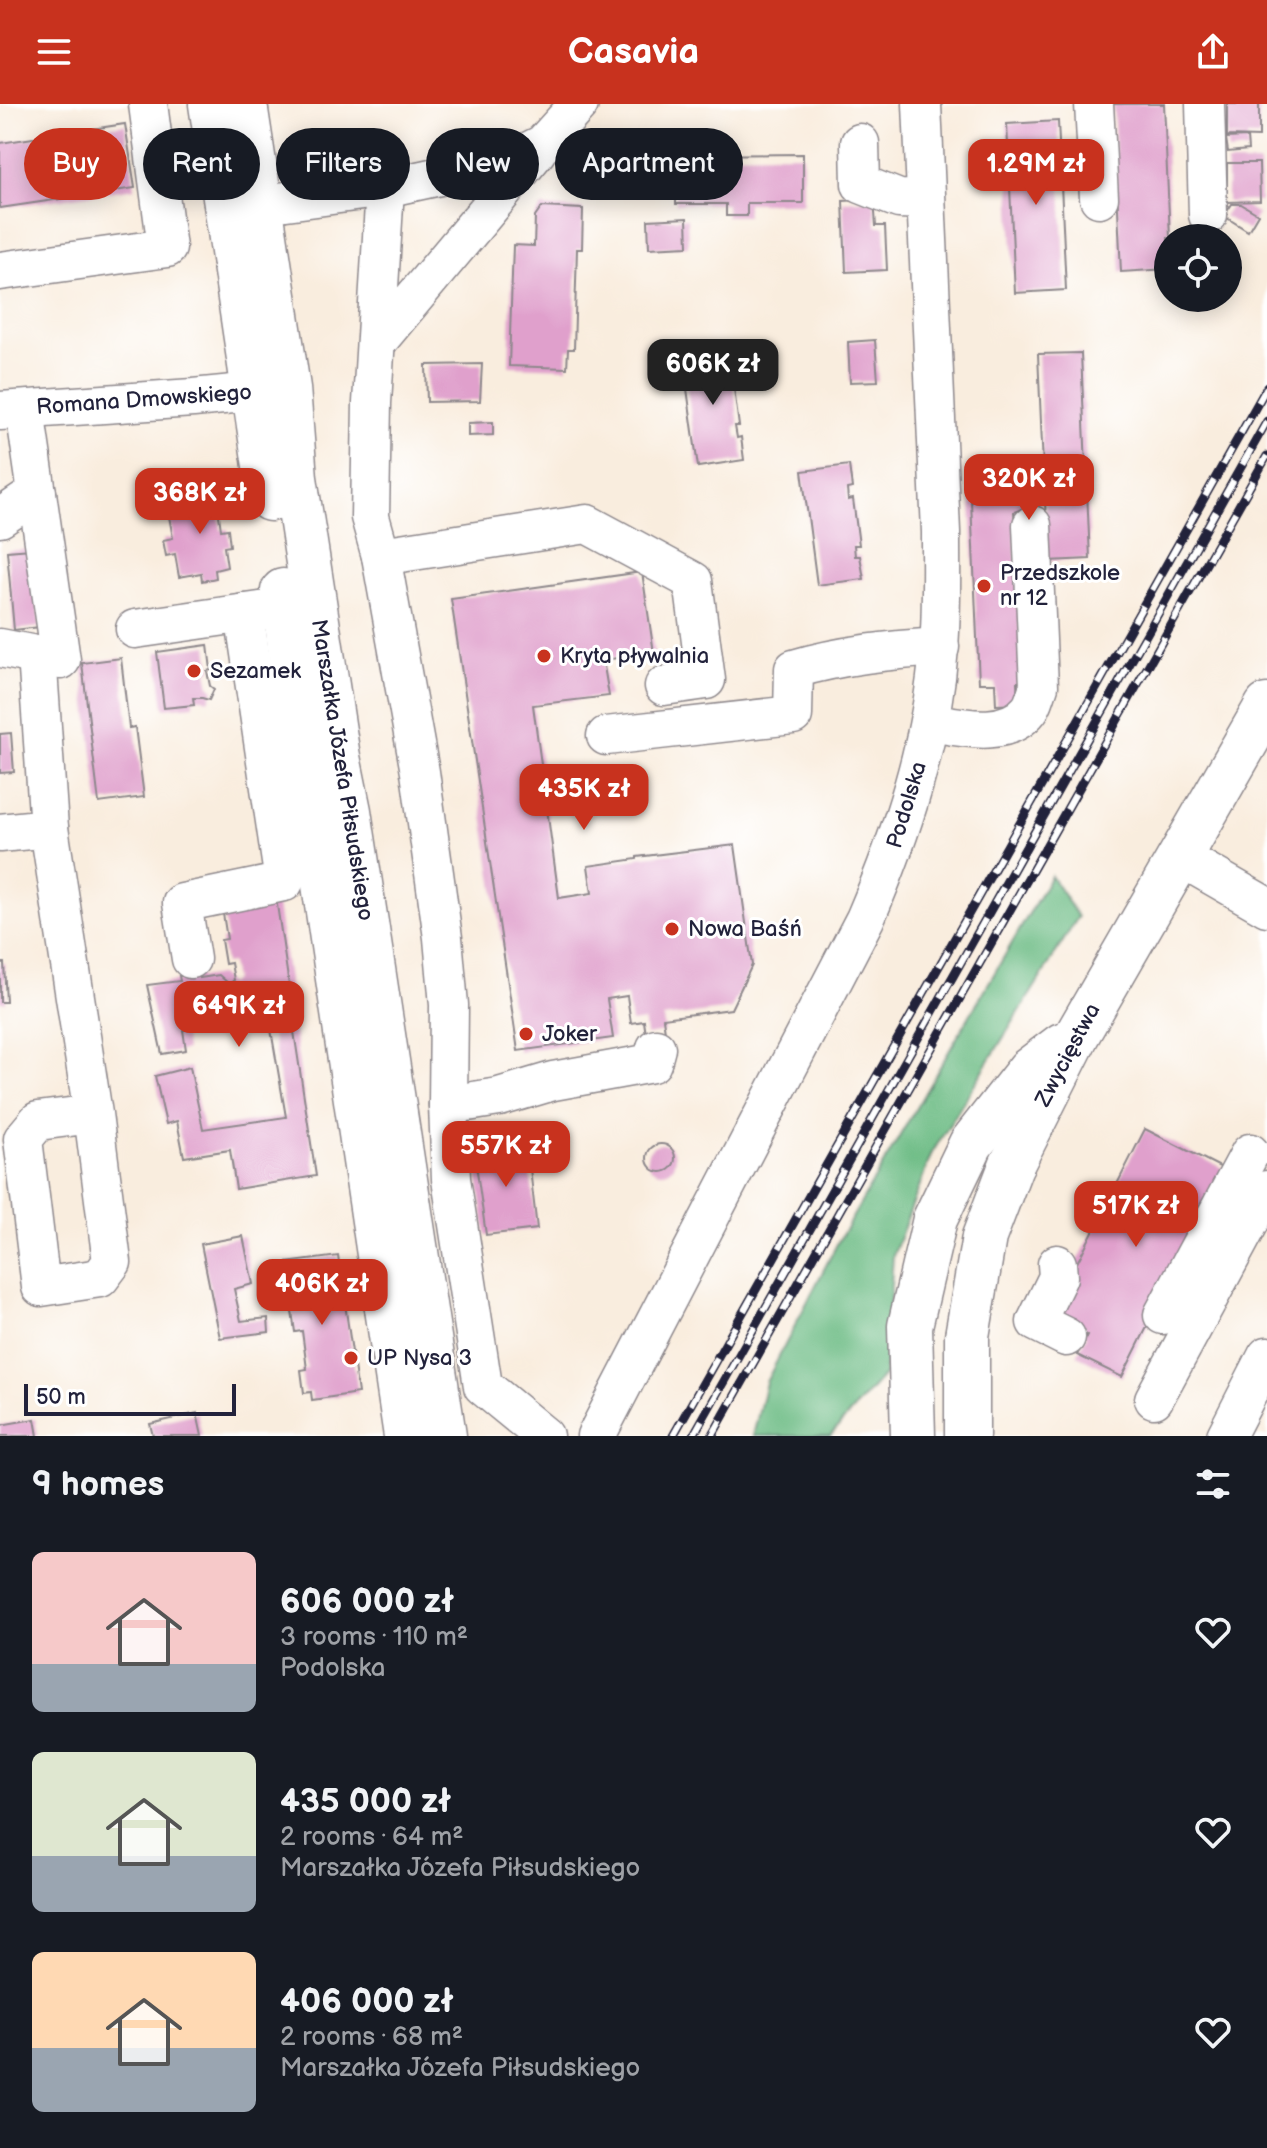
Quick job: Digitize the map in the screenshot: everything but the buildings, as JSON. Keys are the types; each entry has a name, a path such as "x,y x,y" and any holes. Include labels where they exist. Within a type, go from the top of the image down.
{"main road":[{"name":"Marszałka Józefa Piłsudskiego","path":"211,104 244,207"},
{"name":"Marszałka Józefa Piłsudskiego","path":"245,104 244,207 271,390 295,478 338,757 332,813 406,1436"},
{"name":"Marszałka Józefa Piłsudskiego","path":"271,390 265,610 332,813 444,1436"},
{"name":"Zwycięstwa","path":"967,1436 967,1336 984,1237 1011,1166 1077,1035 1267,706"},
{"path":"913,1436 910,1326 935,1219 971,1144 1029,1070 1077,1035"}],"street":[{"path":"0,271 167,248 148,104"},
{"path":"377,342 579,104"},
{"name":"Podolska","path":"596,1436 865,919 887,868 917,776 930,722 940,647 941,532 922,104"},
{"path":"1094,104 1099,198"},
{"path":"1205,104 1208,215"},
{"path":"860,143 861,184 899,199 925,200"},
{"path":"410,183 509,161 543,144"},
{"path":"244,207 296,200"},
{"path":"384,200 372,403 370,517 381,556 420,772 443,938 449,1005 451,1179 483,1386 544,1436"},
{"name":"Romana Dmowskiego","path":"12,410 271,390"},
{"path":"12,410 37,493 49,658 49,828 93,1114"},
{"path":"0,518 37,493"},
{"path":"381,556 587,524 693,581 706,680 664,686"},
{"path":"930,722 974,730 993,728 1014,721 1029,710 1039,686 1032,525"},
{"path":"135,629 265,610 284,882 182,903 191,959"},
{"path":"606,736 793,715 794,669 819,661 891,650 940,647"},
{"path":"0,648 49,658"},
{"path":"0,833 49,828"},
{"path":"1180,857 1267,907"},
{"path":"448,1105 499,1097 553,1081 652,1063 656,1048"},
{"path":"1163,1315 1250,1153"},
{"path":"1154,1399 1267,1190"},
{"path":"1057,1264 1058,1277 1036,1322 1066,1337"},
{"path":"1226,1436 1267,1356"}],"green space":[{"path":"1051,876 1078,917 932,1153 893,1256 885,1374 830,1436 753,1436 766,1382 838,1242"}],"railway":[{"path":"673,1436 1267,387"},
{"path":"693,1436 1267,421"},
{"path":"712,1436 1267,456"}],"place":[{"name":"Przedszkole nr 12","path":"984,586"},
{"name":"Kryta pływalnia","path":"544,656"},
{"name":"Sezamek","path":"194,671"},
{"name":"Nowa Baśń","path":"672,929"},
{"name":"Joker","path":"526,1034"},
{"name":"UP Nysa 3","path":"351,1358"}]}
